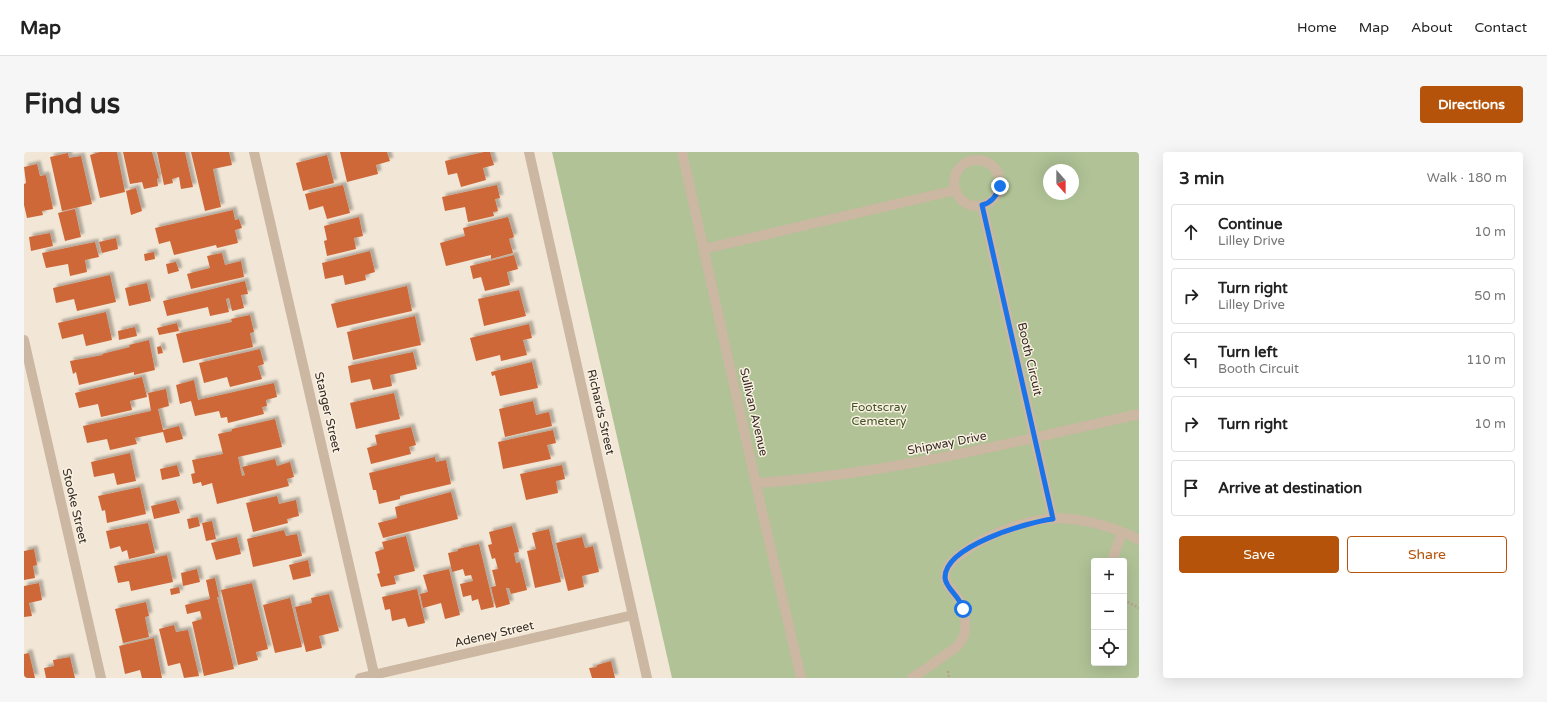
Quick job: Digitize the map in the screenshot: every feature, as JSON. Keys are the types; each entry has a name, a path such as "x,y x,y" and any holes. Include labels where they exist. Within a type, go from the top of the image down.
{"street":[{"name":"Stanger Street","path":"254,152 375,676"},
{"name":"Richards Street","path":"529,152 647,678"},
{"name":"Sullivan Avenue","path":"682,152 801,678"},
{"path":"974,161 982,161 990,164 998,173 1000,186 993,199 985,204 976,205 966,203 959,196 956,190 955,178 957,173 962,166 974,161"},
{"path":"704,249 956,190"},
{"name":"Booth Circuit","path":"982,205 1053,519"},
{"name":"Stooke Street","path":"24,340 101,678"},
{"name":"Shipway Drive","path":"757,484 813,479 870,471 955,456 1139,414"},
{"path":"912,678 954,649 962,639 965,624 962,606 958,598 947,586 945,579 946,571 951,562 974,545 996,534 1029,523 1053,519 1095,524 1122,532 1139,540"},
{"path":"1113,558 1122,532"},
{"name":"Adeney Street","path":"360,678 375,676 633,615"}],"path":[{"path":"1127,602 1139,608"}],"green space":[{"name":"Footscray Cemetery","path":"552,152 1139,152 1139,678 672,678"}],"building":[{"path":"100,152 117,152 125,192 100,198 90,155"},
{"path":"123,152 152,152 159,178 157,179 158,186 144,189 142,182 130,184"},
{"path":"157,152 185,152 193,187 181,189 179,177 172,179 173,183 164,185"},
{"path":"191,152 229,152 232,165 213,169 221,207 205,211"},
{"path":"340,152 387,152 390,161 376,165 378,174 347,182"},
{"path":"490,152 494,165 483,168 486,180 461,187 457,173 448,175 445,161"},
{"path":"68,153 69,158 81,156 92,204 62,211 50,157"},
{"path":"327,155 334,183 303,191 296,163"},
{"path":"37,164 40,176 46,175 53,209 42,211 43,215 27,218 24,205 24,184 26,183 24,167"},
{"path":"343,185 350,213 327,219 323,206 309,210 305,194"},
{"path":"497,185 500,198 495,199 498,211 493,212 494,216 468,222 465,207 445,211 442,197"},
{"path":"136,188 142,211 131,215 126,191"},
{"path":"75,209 81,237 65,241 58,213"},
{"path":"233,210 235,220 239,219 242,228 235,230 238,243 217,248 216,245 174,255 170,241 159,244 155,228"},
{"path":"359,217 363,236 354,238 356,249 327,256 324,241 327,240 324,226"},
{"path":"508,217 514,237 509,239 513,253 491,259 491,255 446,266 440,243 465,236 463,228"},
{"path":"50,233 53,246 31,251 29,237"},
{"path":"116,238 118,249 102,253 99,242"},
{"path":"95,242 99,257 85,260 87,272 70,276 68,264 46,268 42,253"},
{"path":"370,251 375,272 365,275 366,280 345,285 343,275 325,279 322,263"},
{"path":"154,252 155,259 145,261 144,254"},
{"path":"222,253 225,265 241,261 244,277 191,289 187,274 210,268 207,256"},
{"path":"514,255 518,269 507,272 510,285 485,291 481,277 473,279 470,266"},
{"path":"176,262 179,271 168,274 166,264"},
{"path":"110,275 116,302 77,311 74,299 56,303 53,288"},
{"path":"245,281 248,294 241,295 244,308 232,311 229,298 226,299 229,312 210,316 208,307 167,316 163,301"},
{"path":"147,283 151,301 129,306 125,288"},
{"path":"407,286 412,311 337,328 331,304"},
{"path":"519,290 526,316 484,326 478,299"},
{"path":"106,312 112,340 86,346 83,334 62,339 58,323"},
{"path":"250,315 254,332 250,333 253,347 183,363 176,334 232,322 231,319"},
{"path":"415,316 421,345 353,360 347,332"},
{"path":"177,323 179,331 159,335 157,328"},
{"path":"529,324 532,338 523,340 527,355 501,361 500,355 476,361 470,338"},
{"path":"135,327 137,336 119,340 118,331"},
{"path":"149,340 155,370 134,375 134,372 79,385 76,372 73,374 70,361 103,355 102,354 130,347 129,345"},
{"path":"161,346 163,353 158,354 157,347"},
{"path":"260,349 264,364 258,366 262,379 230,387 227,377 204,383 199,363"},
{"path":"413,352 417,369 390,375 392,386 373,390 370,379 351,383 348,366"},
{"path":"532,362 538,388 500,396 495,375 492,376 491,372"},
{"path":"142,377 147,397 130,401 132,410 101,417 98,404 79,408 75,393"},
{"path":"194,380 198,400 274,383 277,397 266,400 267,406 262,407 264,414 228,423 227,417 221,418 219,411 195,416 191,401 180,404 176,385"},
{"path":"166,389 169,406 158,409 163,430 179,426 183,439 166,443 163,432 135,438 137,444 110,450 107,439 87,443 83,426 151,411 148,393"},
{"path":"394,393 400,419 356,429 350,403"},
{"path":"533,401 536,415 549,412 552,426 505,437 499,409"},
{"path":"275,419 282,447 238,457 242,476 245,475 242,467 275,459 277,466 290,462 294,477 287,479 289,486 217,504 212,483 202,486 201,482 193,484 191,474 195,473 192,460 223,454 218,434 232,431 232,429"},
{"path":"411,427 416,445 409,447 411,454 371,464 367,448 377,445 375,435"},
{"path":"553,430 556,443 547,445 551,459 503,469 498,442"},
{"path":"130,453 136,481 117,485 114,473 94,477 91,462"},
{"path":"435,457 436,462 446,460 451,484 400,496 400,499 379,504 376,490 373,490 369,473"},
{"path":"177,465 180,476 162,480 160,469"},
{"path":"562,465 565,479 556,481 558,493 526,500 520,474"},
{"path":"140,487 146,514 107,523 105,510 102,511 98,496"},
{"path":"451,492 458,519 383,538 378,523 397,518 395,507"},
{"path":"277,496 279,504 296,500 299,516 287,519 288,523 253,532 246,503"},
{"path":"176,500 180,513 154,519 151,506"},
{"path":"198,517 200,526 189,529 187,519"},
{"path":"212,521 216,539 206,541 202,523"},
{"path":"148,523 155,553 129,559 127,550 122,552 120,546 110,549 106,531"},
{"path":"512,526 519,552 514,553 516,563 520,562 527,590 511,594 509,588 506,588 510,604 496,608 491,587 496,586 492,570 498,569 495,558 492,559 488,545 492,544 489,532"},
{"path":"549,529 561,582 535,588 527,551 536,549 532,533"},
{"path":"284,530 286,536 297,534 302,556 253,567 247,539"},
{"path":"406,536 415,571 394,576 396,584 381,587 377,574 380,573 375,552 384,549 382,542"},
{"path":"237,537 241,554 216,560 211,543"},
{"path":"582,537 585,548 593,546 599,572 582,576 584,587 568,591 556,543"},
{"path":"479,544 494,607 481,610 478,599 472,601 471,595 463,597 460,584 473,581 471,575 465,576 463,569 452,572 448,553"},
{"path":"34,549 37,565 33,566 35,578 24,580 24,551"},
{"path":"167,555 173,582 131,591 129,581 118,583 114,566"},
{"path":"308,560 311,576 293,580 289,565"},
{"path":"197,569 200,582 183,586 181,573"},
{"path":"449,569 460,615 445,619 441,603 423,608 420,594 428,592 423,575"},
{"path":"215,578 219,597 217,597 234,669 204,676 192,622 202,619 200,611 187,614 185,605 210,599 206,580"},
{"path":"39,583 42,600 29,603 32,616 24,617 24,586"},
{"path":"252,583 268,649 256,652 258,660 238,665 221,590"},
{"path":"179,587 180,593 171,595 170,589"},
{"path":"417,589 425,623 408,627 405,618 392,621 390,609 385,610 382,597"},
{"path":"329,594 339,631 319,636 322,648 306,652 295,607 312,603 311,598"},
{"path":"290,598 302,647 275,653 263,605"},
{"path":"146,602 149,616 145,617 149,637 123,643 115,609"},
{"path":"174,625 176,632 188,630 199,676 184,678 180,663 168,666 159,629"},
{"path":"154,638 162,678 142,678 140,670 125,674 119,646"},
{"path":"29,653 35,678 24,678 24,654"},
{"path":"70,657 75,678 46,678 44,668 54,666 53,660"},
{"path":"611,661 615,678 592,678 589,668 597,667 597,665"}],"route":[{"path":"963,609 958,598 947,586 945,576 947,568 951,562 974,545 996,534 1029,523 1053,519 982,205 993,199 1000,186"}]}
